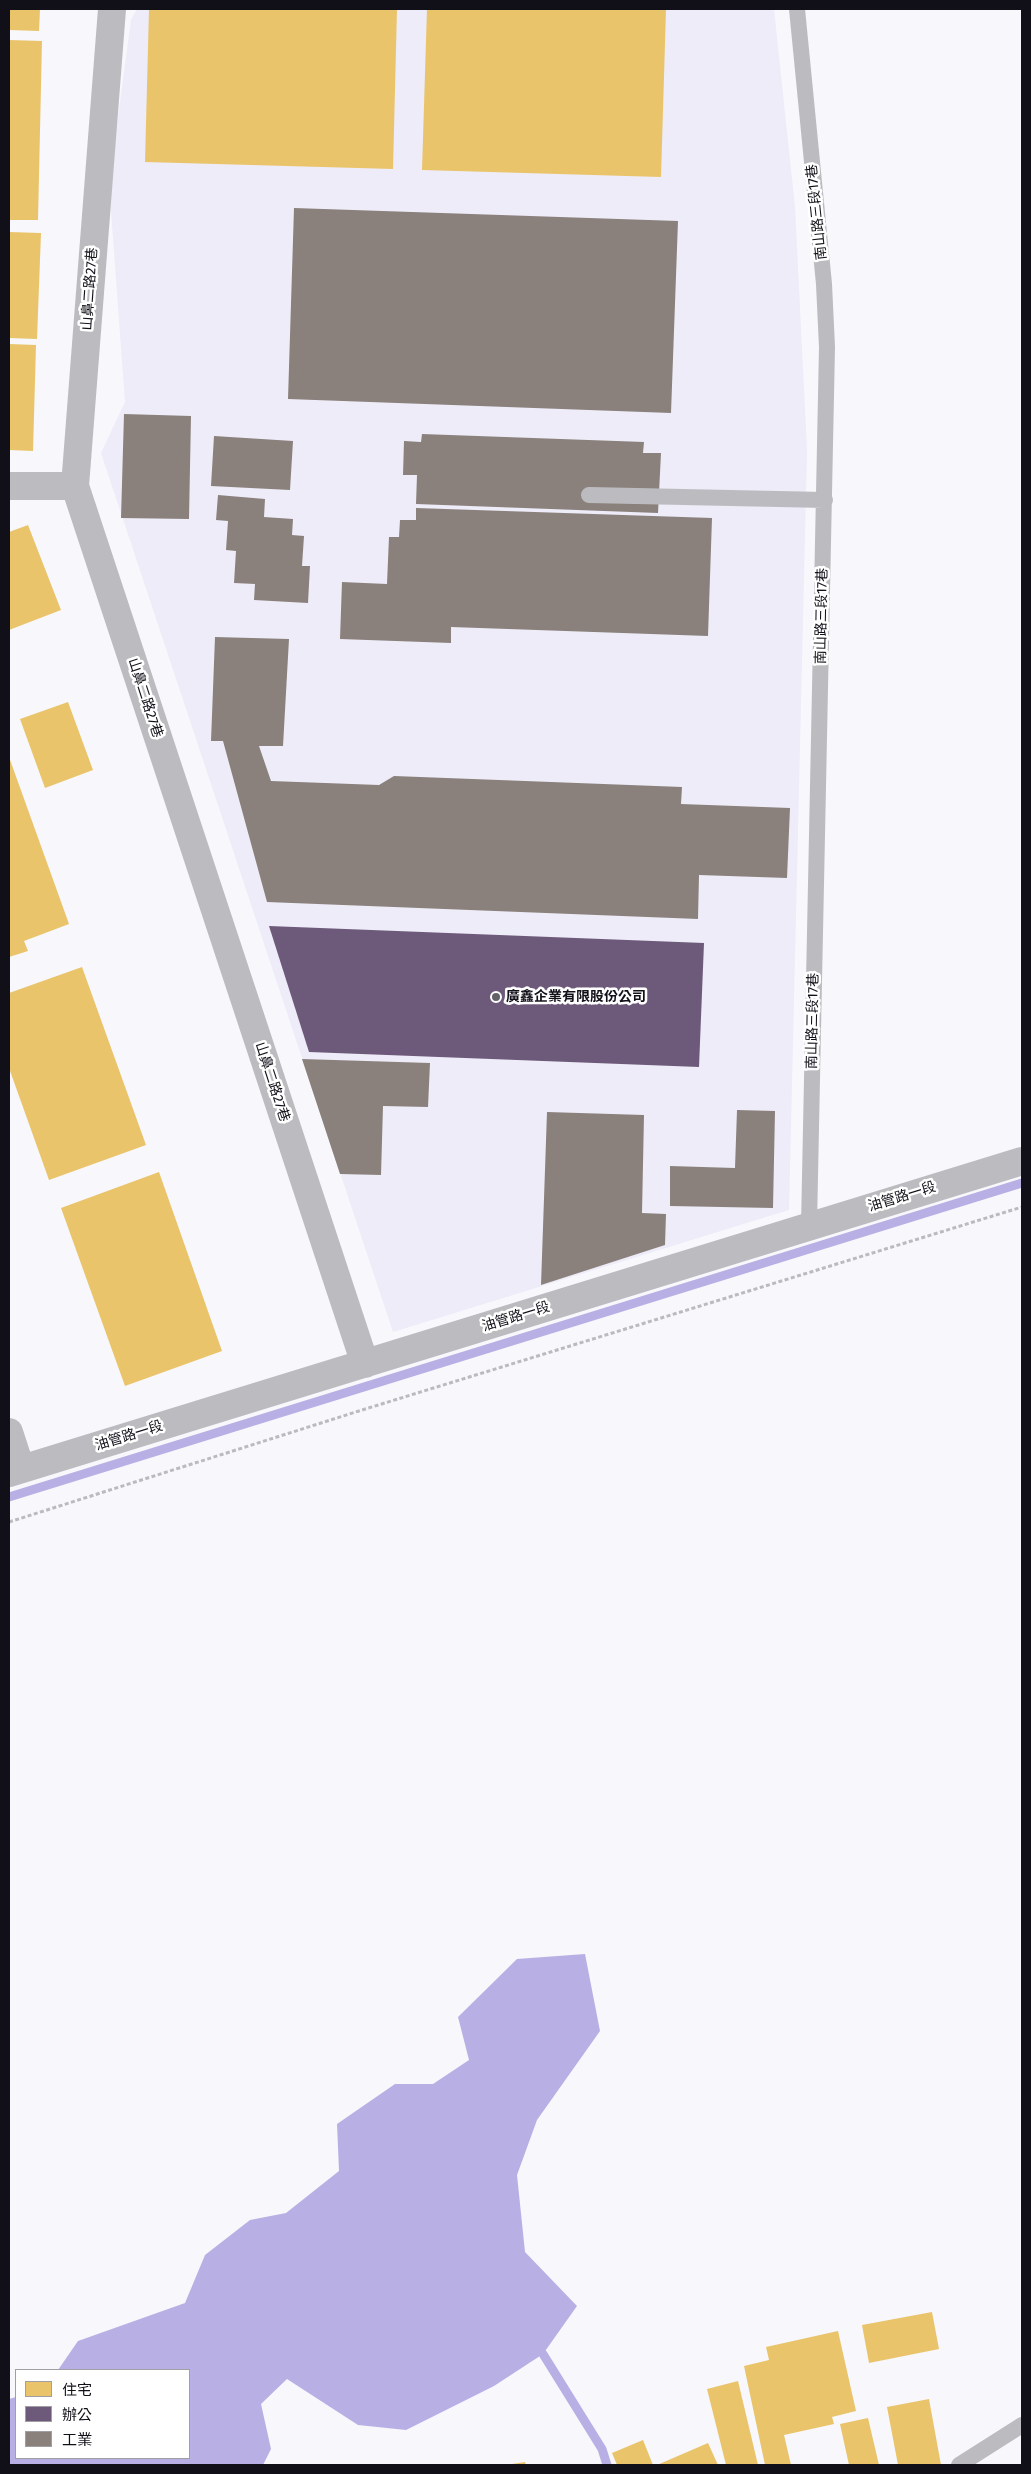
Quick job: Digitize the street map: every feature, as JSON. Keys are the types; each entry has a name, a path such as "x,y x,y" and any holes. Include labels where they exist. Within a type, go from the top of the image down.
{"street":[{"name":"山鼻二路27巷","path":"112,9 75,486 366,1364"},
{"path":"9,486 75,486"},
{"name":"油管路一段","path":"15,1471 366,1364 809,1225 1022,1161"},
{"path":"9,1432 15,1471"}],"lane":[{"name":"南山路三段17巷","path":"797,9 824,284 827,347 809,1225"},
{"path":"589,495 825,500"},
{"path":"959,2465 1022,2425"}],"path":[{"path":"9,1522 362,1410 1022,1207"}],"shaded area":[{"path":"137,9 774,9 795,207 807,450 789,1210 393,1332 101,453 125,402 109,184 131,20"},
{"path":"585,1954 600,2031 537,2120 517,2175 525,2252 577,2306 543,2354 494,2386 406,2430 358,2425 287,2379 261,2404 271,2449 263,2465 9,2465 9,2399 15,2397 15,2459 190,2459 190,2369 59,2369 78,2341 185,2303 205,2255 250,2220 286,2213 339,2171 337,2124 395,2084 433,2084 469,2060 458,2017 517,1959"}],"building: 住宅":[{"path":"9,9 40,9 39,31 9,30"},
{"path":"149,9 397,9 393,169 145,162"},
{"path":"427,9 666,9 661,177 422,170"},
{"path":"9,40 42,41 38,220 9,220"},
{"path":"9,232 41,233 37,339 9,338"},
{"path":"9,344 36,345 33,451 9,450"},
{"path":"28,525 61,610 9,630 9,532"},
{"path":"68,702 93,770 45,788 20,719"},
{"path":"9,757 69,924 24,941 28,951 9,957"},
{"path":"82,967 146,1145 49,1180 9,1068 9,993"},
{"path":"159,1172 222,1351 125,1386 61,1208"},
{"path":"932,2312 939,2349 869,2363 862,2325"},
{"path":"838,2331 856,2411 832,2417 834,2424 784,2435 791,2465 765,2465 744,2366 769,2360 766,2347"},
{"path":"738,2381 758,2465 726,2465 707,2389"},
{"path":"929,2399 941,2465 898,2465 887,2407"},
{"path":"868,2418 879,2465 849,2465 840,2424"},
{"path":"643,2440 653,2465 617,2465 612,2453"},
{"path":"708,2443 718,2465 657,2465"},
{"path":"525,2462 526,2465 512,2465 512,2464"}],"building: 辦公":[{"name":"廣鑫企業有限股份公司","path":"269,926 704,943 699,1067 309,1052"}],"building: 工業":[{"path":"294,208 678,221 671,413 288,399"},
{"path":"124,414 191,416 189,519 121,518"},
{"path":"422,434 644,442 643,453 661,453 658,513 416,504 417,475 403,475 404,441 421,442"},
{"path":"214,436 293,441 290,490 211,486"},
{"path":"218,495 265,499 264,517 293,519 292,535 304,536 302,566 310,566 308,603 254,600 255,584 234,583 236,551 226,550 228,521 216,520"},
{"path":"416,508 712,518 708,636 451,627 451,643 340,639 342,582 387,584 389,537 399,537 400,520 416,520"},
{"path":"215,637 289,639 283,746 259,746 271,781 379,785 394,776 682,787 681,804 790,808 787,878 699,875 698,919 267,902 223,741 211,741"},
{"path":"302,1059 430,1063 428,1107 383,1106 381,1175 340,1174"},
{"path":"737,1110 775,1111 773,1208 670,1206 670,1166 735,1168"},
{"path":"547,1112 644,1115 642,1213 666,1214 665,1245 541,1285"}],"waterway":[{"path":"9,1497 1022,1183"},
{"path":"543,2354 602,2449 607,2465"}],"place":[{"name":"廣鑫企業有限股份公司","path":"496,997"}]}
